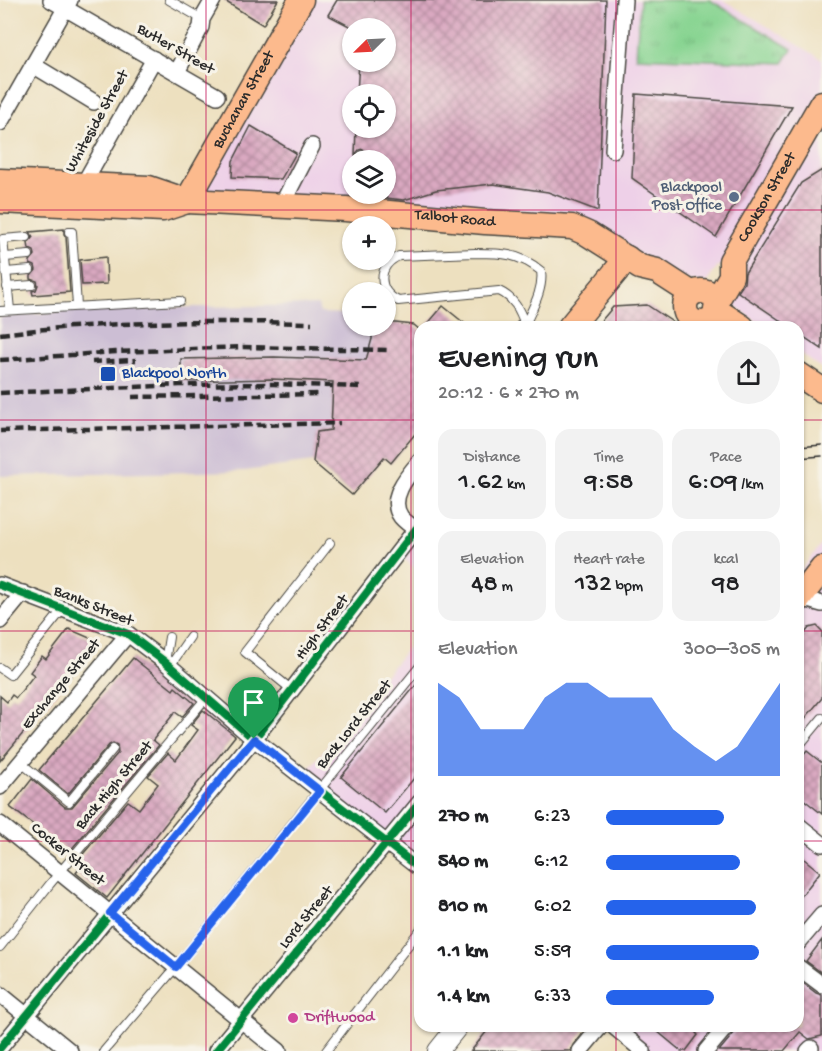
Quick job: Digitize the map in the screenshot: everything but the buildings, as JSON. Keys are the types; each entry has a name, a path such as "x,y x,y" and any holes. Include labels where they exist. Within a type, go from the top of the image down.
{"main road":[{"name":"Buchanan Street","path":"187,201 301,0"},
{"name":"Cookson Street","path":"704,308 731,276 731,261 816,131 822,102"},
{"name":"Talbot Road","path":"0,181 163,209 187,201 281,207 358,206 485,222 573,227 599,240 633,262 651,285 730,321"},
{"name":"Talbot Road","path":"0,201 82,195"},
{"path":"599,240 605,264 606,281"},
{"path":"575,321 606,281 633,262"},
{"path":"804,378 822,390"},
{"path":"804,597 822,569"}],"street":[{"name":"Butler Street","path":"51,0 68,4 217,96"},
{"path":"177,72 213,0"},
{"path":"613,150 624,0"},
{"path":"0,123 68,4"},
{"name":"Whiteside Street","path":"82,195 154,59"},
{"path":"33,64 94,102"},
{"path":"281,207 312,146"},
{"path":"414,469 399,490 397,505 399,514 414,526"},
{"name":"High Street","path":"0,1048 254,739 414,532"},
{"name":"Banks Street","path":"0,585 128,634 167,664 254,739 414,864"},
{"path":"0,621 22,593"},
{"name":"Exchange Street","path":"0,787 128,634"},
{"name":"Lord Street","path":"216,1051 414,809"},
{"name":"Cocker Street","path":"0,824 279,1051"},
{"path":"804,830 822,844"},
{"path":"804,936 822,915"},
{"path":"804,972 822,985"},
{"path":"0,994 70,1051"},
{"path":"438,1051 453,1032"},
{"path":"580,1051 596,1032"},
{"path":"620,1032 643,1051"},
{"path":"706,1051 722,1032"}],"lane":[{"path":"172,1 202,19"},
{"path":"69,232 72,232 77,306"},
{"path":"10,310 3,239 27,237"},
{"path":"523,321 520,310 511,299 499,291 398,301 388,295 384,287 385,266 389,261 407,255 498,253 524,259 541,271 542,278 536,302 527,321"},
{"path":"5,257 29,255"},
{"path":"6,272 30,270"},
{"path":"7,287 32,285"},
{"path":"0,311 180,301"},
{"path":"292,690 245,652 330,543"},
{"path":"0,668 10,675 63,609"},
{"path":"167,664 190,637"},
{"path":"167,664 169,638"},
{"name":"Back Lord Street","path":"104,1051 176,967 414,674"},
{"name":"Back High Street","path":"0,947 206,698"},
{"path":"804,740 822,718"},
{"path":"20,762 69,802 113,749"},
{"path":"326,1051 414,938"}],"shaded area":[{"path":"301,0 723,0 822,59 822,369 804,356 804,321 756,321 720,295 731,261 717,267 705,285 676,277 588,234 396,218 396,216 369,216 187,201"},
{"path":"318,305 320,313 342,314 342,336 396,336 396,323 414,325 414,435 391,463 384,457 352,495 313,462 245,471 0,476 0,317 86,309"},
{"path":"414,538 414,567 398,554"},
{"path":"822,544 822,1051 643,1051 620,1032 804,1032 804,566"},
{"path":"414,640 414,865 302,777"}],"green space":[{"path":"640,0 710,0 792,49 783,63 636,57"}],"tram line":[{"path":"804,446 822,445"},
{"path":"804,458 822,456"}],"railway":[{"path":"0,334 156,323 312,323"},
{"path":"0,360 243,347 391,350"},
{"path":"92,362 136,360"},
{"path":"0,393 180,385 273,384 363,387"},
{"path":"132,397 321,394"},
{"path":"0,431 340,423"}],"cycle path":[{"path":"0,1048 254,739 414,532"},
{"path":"0,585 128,634 165,662 254,739 414,864"},
{"path":"216,1051 414,809"}],"place":[{"name":"Blackpool Post Office","path":"734,197"},
{"name":"Blackpool North","path":"108,374"},
{"name":"Driftwood","path":"293,1018"}],"route":[{"path":"254,739 320,791 176,967 110,913 254,739"}]}
